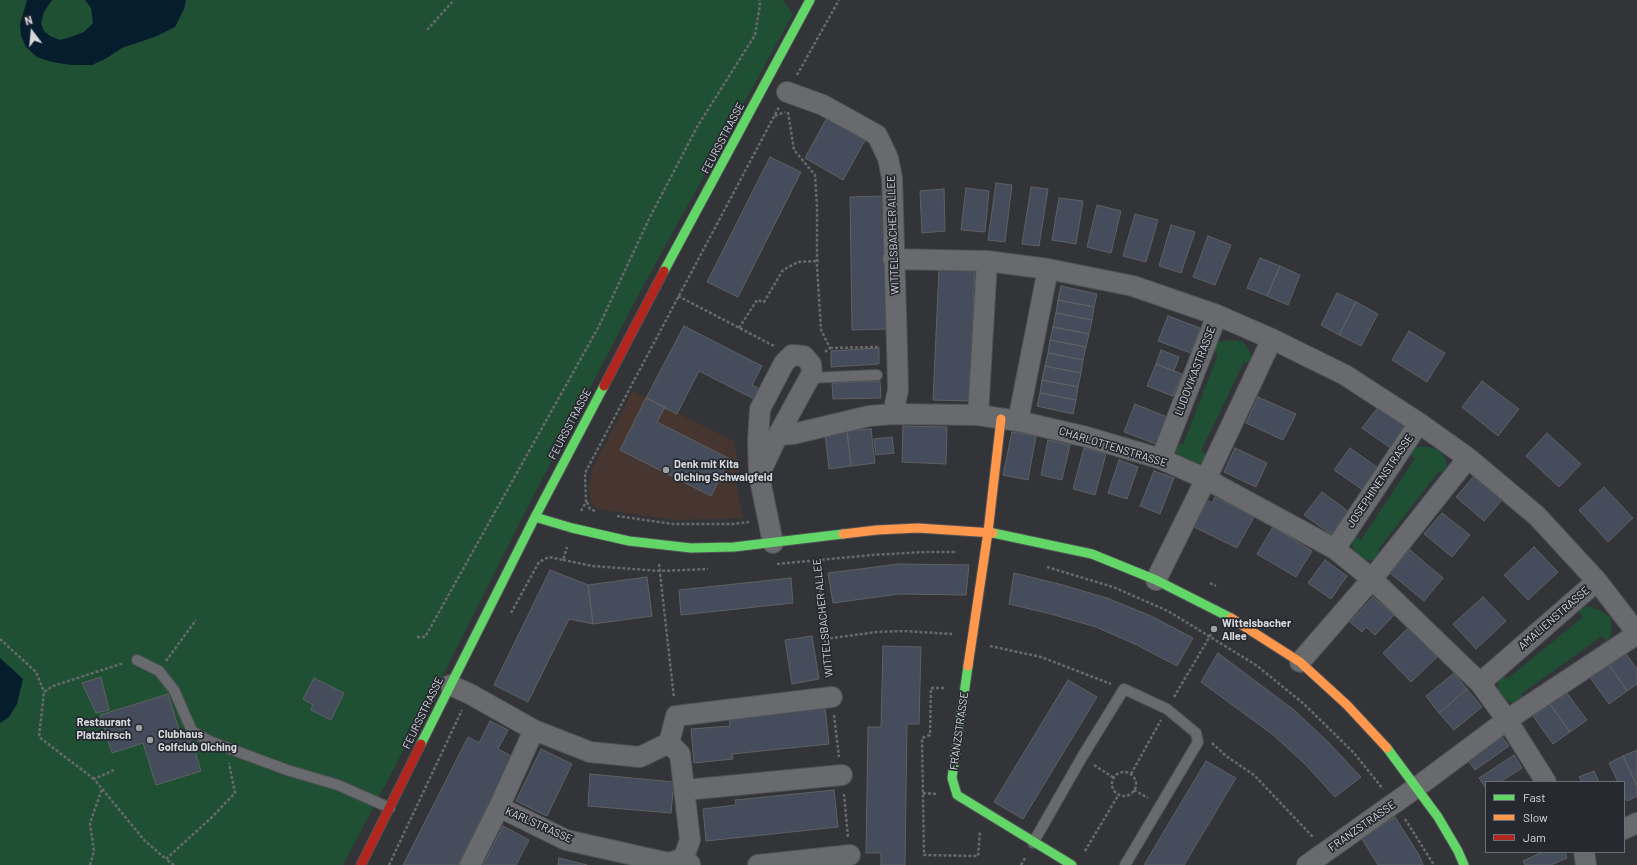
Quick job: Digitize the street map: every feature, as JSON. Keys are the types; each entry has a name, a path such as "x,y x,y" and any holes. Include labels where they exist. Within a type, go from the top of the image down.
{"street":[{"name":"FEURSSTRASSE","path":"361,865 535,517 646,305 810,0"},
{"name":"WITTELSBACHER ALLEE","path":"787,92 823,106 877,135 888,158 892,178 898,390 893,414"},
{"path":"894,259 986,261 1048,269 1134,286 1217,315"},
{"path":"978,415 986,261"},
{"path":"988,532 1009,420 1048,269"},
{"name":"LUDOVIKASTRASSE","path":"1161,459 1217,315 1272,339 1345,375 1419,423"},
{"path":"1156,580 1206,479 1272,339"},
{"path":"759,475 810,371 804,356 792,355 784,363 760,409 758,441 759,475 773,543"},
{"name":"CHARLOTTENSTRASSE","path":"778,436 793,434 869,416 893,414 978,415 1088,437 1161,459 1206,479"},
{"name":"JOSEPHINENSTRASSE","path":"1335,549 1419,423 1468,458 1537,516 1597,581"},
{"path":"1300,662 1372,579 1468,458"},
{"path":"1206,479 1335,549 1372,579 1480,683 1508,720 1545,781"},
{"path":"535,517 572,528 629,541 691,548 734,548 877,530 918,528 988,532 1092,554 1156,580 1237,621 1300,662 1347,705 1390,752 1438,817 1458,851 1464,865"},
{"name":"FRANZSTRASSE","path":"988,532 952,778 957,795 1033,843 1072,865"},
{"name":"AMALIENSTRASSE","path":"1417,787 1508,720 1637,633 1597,581 1480,683"},
{"path":"450,685 470,694 534,730 590,752 640,757 669,743 676,716 832,697"},
{"name":"KARLSTRASSE","path":"534,730 499,807 566,840 669,863 685,862 690,840 685,790 680,754 669,743"},
{"path":"685,790 842,775"},
{"name":"FRANZSTRASSE","path":"1307,865 1417,787"},
{"path":"470,865 499,807"},
{"path":"1625,829 1637,823"},
{"path":"1584,853 1586,865"},
{"path":"758,865 850,855"}],"lane":[{"path":"810,371 877,375"},
{"path":"137,660 159,671 174,690 192,732 209,741 287,770 338,785 390,808"},
{"path":"1033,843 1082,757 1124,689 1167,709 1196,733 1198,742 1125,865"}],"path":[{"path":"427,30 454,0"},
{"path":"417,637 425,637 598,328 649,219 697,127 755,35 760,5 759,0"},
{"path":"787,92 839,0"},
{"path":"597,512 590,509 586,502 585,473 781,104 788,111 794,150 815,175 817,266 821,330 830,348"},
{"path":"739,328 757,300 764,302 783,270 798,262 818,261"},
{"path":"678,296 792,355"},
{"path":"810,371 830,348 897,347"},
{"path":"508,618 539,562 549,557 564,560 572,528 586,502"},
{"path":"610,515 673,524 733,524 768,520"},
{"name":"WITTELSBACHER ALLEE","path":"814,539 832,697"},
{"path":"817,561 872,555 925,552 984,552"},
{"path":"1043,566 1113,587 1168,611 1256,665 1304,704 1354,753 1394,804 1434,865"},
{"path":"659,571 676,716"},
{"path":"159,671 196,620"},
{"path":"825,639 877,632 904,631 971,640 1041,657 1124,689"},
{"path":"0,639 36,672 44,692 39,737 94,779 145,841 174,865"},
{"path":"44,692 53,686 137,660"},
{"path":"389,865 470,694"},
{"path":"1196,733 1210,741 1226,756 1254,775 1312,835 1324,853"},
{"path":"166,859 211,818 235,793 225,747"},
{"path":"1082,757 1114,778"},
{"path":"94,779 114,770"},
{"path":"1125,772 1131,774 1136,782 1136,786 1131,793 1127,795 1119,794 1113,788 1114,778 1120,773 1125,772"},
{"path":"90,865 94,852 90,823 102,789"},
{"path":"1084,852 1119,794"}],"shaded area":[{"path":"633,391 734,441 740,476 735,477 743,518 676,520 604,510 593,507 590,499 589,487 592,469"}],"green space":[{"path":"0,0 783,0 793,14 640,292 523,516 441,679 343,865 0,865"},
{"path":"1229,340 1242,341 1249,350 1252,358 1251,364 1244,362 1201,451 1208,455 1201,463 1194,464 1181,460 1176,452 1174,442 1183,445 1218,354 1209,350 1217,342"},
{"path":"1417,447 1429,447 1441,451 1446,461 1447,470 1445,475 1439,471 1378,550 1383,554 1375,561 1361,559 1355,553 1352,544 1353,535 1361,540 1415,458 1407,453"},
{"path":"1588,606 1599,610 1610,617 1612,628 1610,637 1606,641 1602,636 1521,694 1525,700 1515,704 1502,698 1498,691 1498,682 1501,673 1507,679 1583,617 1577,609"}],"water":[{"path":"27,0 52,0 44,12 41,23 44,31 50,36 60,40 84,32 93,23 91,8 85,0 186,0 184,9 175,27 157,36 122,48 92,65 71,65 52,62 37,57 26,47 21,36 20,24"},
{"path":"0,658 23,679 17,704 9,717 0,723"}],"building":[{"path":"829,114 868,135 843,180 805,158"},
{"path":"770,157 801,172 738,297 707,282"},
{"path":"996,183 1012,185 1005,242 988,240"},
{"path":"1031,187 1048,189 1039,246 1022,244"},
{"path":"966,188 989,191 985,232 961,230"},
{"path":"944,189 945,231 922,233 920,191"},
{"path":"883,196 886,329 852,330 850,197"},
{"path":"1059,198 1083,201 1076,244 1052,240"},
{"path":"1097,205 1121,211 1111,253 1087,247"},
{"path":"1135,214 1158,220 1146,262 1123,256"},
{"path":"1171,225 1195,232 1181,273 1159,266"},
{"path":"1208,236 1231,245 1215,285 1193,277"},
{"path":"1260,258 1280,266 1267,296 1247,288"},
{"path":"1280,266 1300,275 1288,305 1267,296"},
{"path":"939,269 975,271 969,401 933,400"},
{"path":"1061,286 1097,294 1094,307 1058,300"},
{"path":"1337,293 1356,302 1339,335 1321,325"},
{"path":"1058,300 1094,307 1092,320 1056,313"},
{"path":"1356,302 1378,314 1361,346 1339,335"},
{"path":"1056,313 1092,320 1089,334 1053,327"},
{"path":"1168,316 1200,328 1191,353 1158,341"},
{"path":"684,326 762,366 752,385 760,389 754,399 699,371 677,414 646,398"},
{"path":"1053,327 1089,334 1086,347 1050,340"},
{"path":"1409,331 1445,353 1427,382 1392,360"},
{"path":"1050,340 1086,347 1083,360 1048,353"},
{"path":"879,348 879,364 831,367 831,351"},
{"path":"1161,350 1179,357 1174,371 1156,364"},
{"path":"1048,353 1083,360 1081,373 1045,366"},
{"path":"1156,364 1182,374 1173,396 1147,386"},
{"path":"1045,366 1081,373 1078,387 1042,380"},
{"path":"1042,380 1078,387 1076,400 1040,393"},
{"path":"880,381 881,398 833,399 832,383"},
{"path":"1482,381 1519,409 1498,436 1462,407"},
{"path":"1040,393 1076,400 1073,414 1037,406"},
{"path":"1258,397 1296,414 1283,440 1246,423"},
{"path":"646,398 665,407 657,422 730,459 711,496 620,450"},
{"path":"1135,404 1167,417 1156,444 1124,432"},
{"path":"1379,406 1408,427 1392,449 1362,428"},
{"path":"903,426 947,427 946,464 902,462"},
{"path":"871,429 875,463 851,466 847,431"},
{"path":"847,431 851,466 829,469 825,434"},
{"path":"1012,432 1036,436 1028,480 1003,475"},
{"path":"1547,433 1581,464 1559,487 1526,456"},
{"path":"892,437 894,453 876,455 874,439"},
{"path":"1048,440 1070,445 1062,480 1041,475"},
{"path":"1084,448 1106,454 1095,495 1073,489"},
{"path":"1235,448 1267,463 1256,487 1224,472"},
{"path":"1350,448 1378,468 1363,490 1334,470"},
{"path":"1119,460 1138,467 1127,499 1108,493"},
{"path":"1154,471 1174,478 1160,514 1140,506"},
{"path":"1474,476 1502,500 1484,521 1456,497"},
{"path":"1604,487 1633,518 1608,542 1579,510"},
{"path":"1322,492 1348,511 1331,534 1304,515"},
{"path":"1215,497 1254,517 1237,548 1192,526 1205,499 1212,503"},
{"path":"1442,513 1470,535 1452,557 1424,534"},
{"path":"1273,527 1312,551 1296,577 1257,554"},
{"path":"1534,547 1558,572 1528,600 1504,575"},
{"path":"1410,550 1443,578 1424,601 1390,573"},
{"path":"1325,560 1347,576 1331,599 1308,583"},
{"path":"899,564 969,565 966,595 899,594 833,603 828,573"},
{"path":"550,570 588,585 593,624 569,619 528,702 494,685"},
{"path":"1014,573 1107,598 1151,616 1193,638 1177,666 1137,645 1096,627 1009,604"},
{"path":"647,577 652,616 593,624 588,585"},
{"path":"791,578 793,603 681,615 679,590"},
{"path":"1373,597 1394,615 1375,635 1366,627 1362,632 1350,622"},
{"path":"1483,597 1506,621 1476,649 1453,624"},
{"path":"1408,628 1437,657 1411,682 1383,653"},
{"path":"812,636 819,679 792,684 785,640"},
{"path":"883,646 921,647 919,724 907,724 905,865 881,865 881,853 866,853 868,727 881,727"},
{"path":"1624,651 1637,669 1637,684 1627,691 1608,663"},
{"path":"1218,653 1294,710 1328,742 1361,777 1335,797 1305,764 1272,734 1201,682"},
{"path":"1608,663 1627,691 1609,704 1589,676"},
{"path":"1454,673 1467,689 1439,713 1426,696"},
{"path":"101,677 109,710 96,713 82,683"},
{"path":"314,678 344,693 331,720 311,710 313,705 303,699"},
{"path":"1068,680 1097,697 1023,819 994,802"},
{"path":"1467,689 1482,707 1454,730 1439,713"},
{"path":"1566,692 1587,720 1570,732 1550,704"},
{"name":"Clubhaus Golfclub Olching","path":"168,694 181,736 190,734 201,771 156,785 143,743 112,753 100,715"},
{"path":"1550,704 1570,732 1553,744 1533,716"},
{"path":"825,707 829,744 732,754 733,759 694,763 691,729 730,726 729,717"},
{"path":"490,721 508,730 498,749 513,757 458,865 403,865 468,737 479,743"},
{"path":"1500,734 1509,746 1475,770 1466,758"},
{"path":"541,749 572,764 547,816 516,801"},
{"path":"1637,750 1637,786 1623,756"},
{"path":"1514,755 1522,768 1502,781 1485,781 1485,787 1479,778"},
{"path":"1623,756 1637,786 1637,796 1627,801 1625,797 1625,781 1618,781 1609,763"},
{"path":"1206,761 1236,778 1184,865 1144,865"},
{"path":"1594,771 1599,781 1581,781 1579,777"},
{"path":"590,774 674,782 671,813 588,806"},
{"path":"834,790 838,827 706,841 703,809 736,805 735,800"},
{"path":"1395,817 1419,855 1423,865 1378,865 1362,839"},
{"path":"503,826 529,840 516,865 483,865"},
{"path":"1541,853 1565,853 1567,858 1551,865 1525,865 1523,861"},
{"path":"559,858 587,865 558,865"}],"traffic: fast":[{"path":"664,271 810,0"},
{"path":"421,744 535,517 604,386"},
{"path":"535,517 572,528 629,541 691,548 734,547 843,534"},
{"path":"993,533 1092,554 1156,580 1231,618"},
{"path":"968,666 952,778 957,795 1072,865"},
{"path":"1387,748 1438,817 1458,851 1464,865"}],"traffic: slow":[{"path":"968,666 988,532 1001,419"},
{"path":"843,534 877,530 918,528 993,533"},
{"path":"1231,618 1300,662 1347,705 1387,748"}],"traffic: jam":[{"path":"604,386 664,271"},
{"path":"361,865 421,744"}],"place":[{"name":"Denk mit Kita Olching Schwaigfeld","path":"666,470"},
{"name":"Wittelsbacher Allee","path":"1214,629"},
{"name":"Restaurant Platzhirsch","path":"139,728"},
{"name":"Clubhaus Golfclub Olching","path":"150,740"}]}
